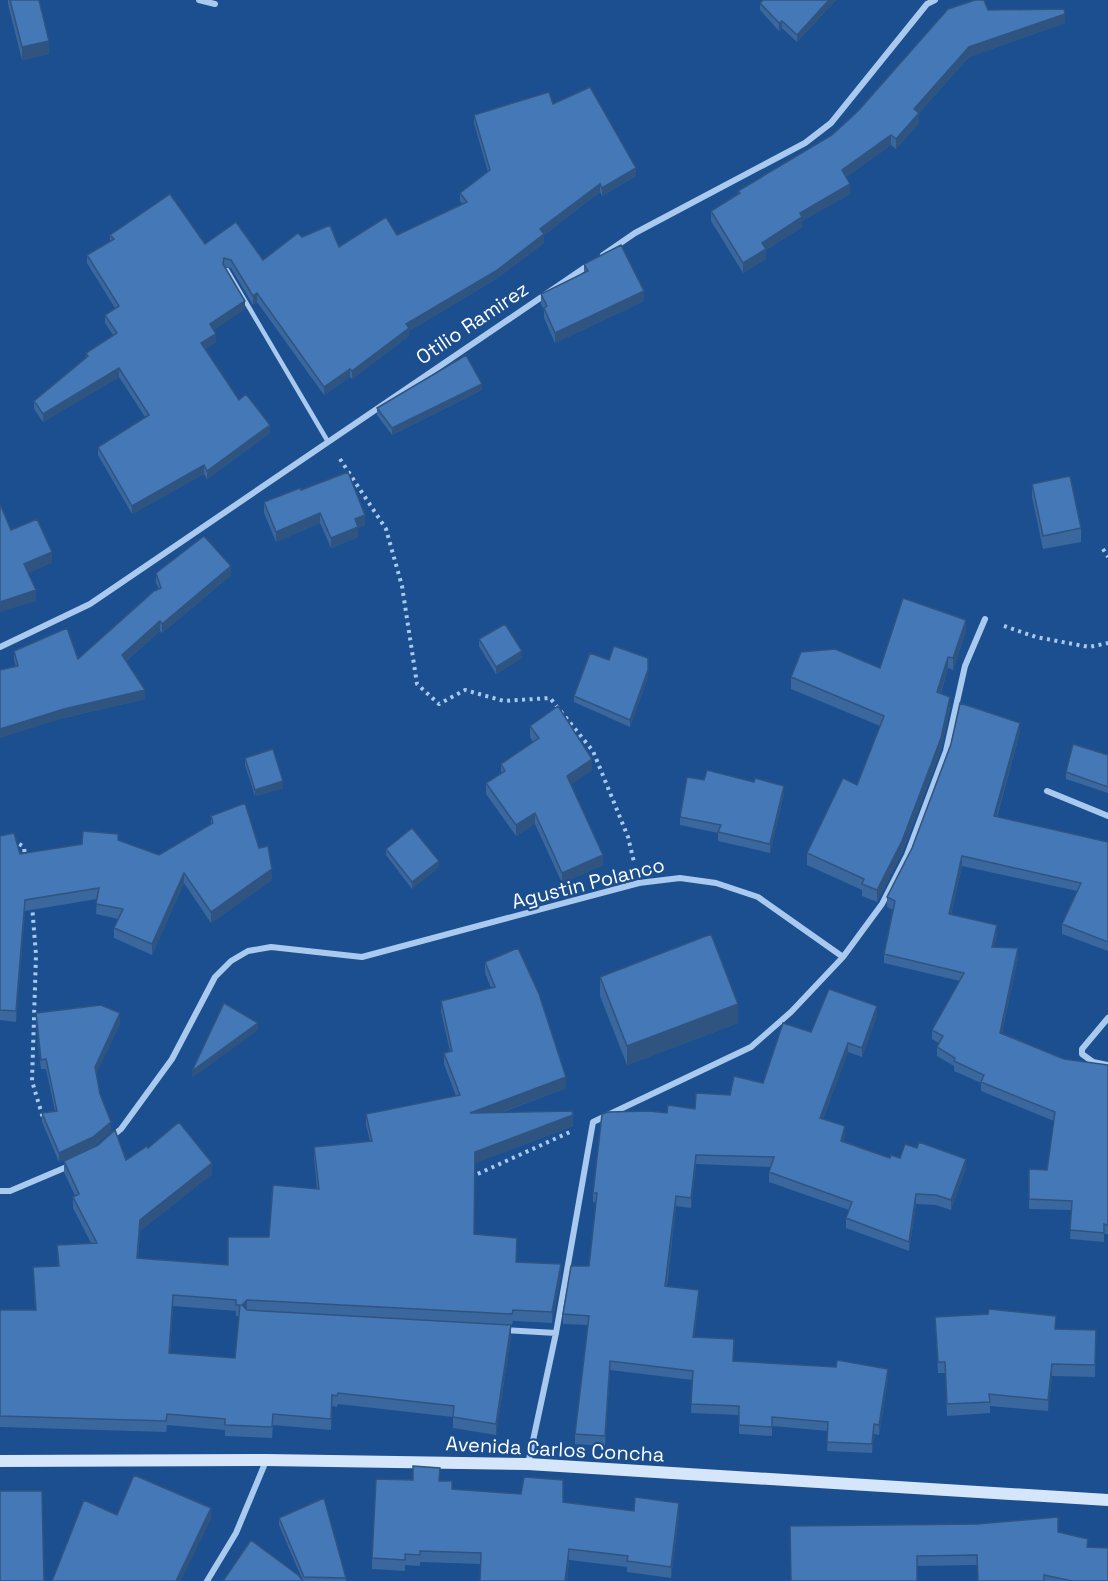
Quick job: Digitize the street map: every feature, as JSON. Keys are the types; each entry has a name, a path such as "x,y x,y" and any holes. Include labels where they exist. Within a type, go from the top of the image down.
{"street":[{"path":"199,0 216,4"},
{"name":"Otilio Ramirez","path":"0,647 90,604 327,440 635,233 806,143 831,123 927,4 935,0"},
{"path":"528,1464 556,1333 593,1122 751,1047 790,1012 843,957 882,904 907,855 946,751 965,666 985,619"},
{"path":"1047,791 1108,816"},
{"name":"Agustin Polanco","path":"104,1144 121,1129 172,1059 215,977 231,961 248,951 272,947 362,957 639,883 680,878 716,884 758,897 843,957"},
{"path":"1108,1018 1082,1049 1082,1054 1093,1062 1108,1065"},
{"path":"0,1191 10,1191 77,1162"},
{"path":"497,1329 556,1333"},
{"path":"207,1581 236,1533 266,1460"},
{"name":"Avenida Carlos Concha","path":"0,1461 266,1460 528,1464 1108,1499"}],"lane":[{"path":"226,270 327,440"}],"path":[{"path":"327,440 386,529 402,586 417,684 440,704 465,690 504,701 550,698 593,751 628,837 639,883"},
{"path":"1103,549 1108,557"},
{"path":"985,619 1036,637 1089,647 1108,643"},
{"path":"8,841 15,839 24,847 25,858"},
{"path":"32,904 36,955 32,1081 44,1119"},
{"path":"466,1178 477,1176 593,1122"}],"building":[{"path":"10,0 39,0 49,41 22,47"},
{"path":"763,0 829,0 797,35 782,21 779,23 760,3"},
{"path":"975,0 984,0 988,10 1064,9 1065,14 969,47 914,109 919,113 896,139 891,135 842,170 850,184 800,213 802,217 762,243 766,249 743,263 711,211 740,193 738,191 832,135 858,111 948,9"},
{"path":"590,87 636,168 602,188 600,184 540,229 544,234 496,271 406,324 409,328 352,371 350,369 324,387 257,293 253,296 231,260 224,258 223,264 245,301 210,324 216,334 201,343 239,400 246,394 270,425 207,471 204,465 132,506 98,447 149,415 119,368 43,414 34,401 88,356 86,353 117,333 105,315 119,306 87,255 114,239 110,235 170,194 205,244 236,222 263,260 298,233 302,237 330,225 339,247 386,217 397,235 467,202 460,193 490,170 474,115 549,92 553,104"},
{"path":"621,245 644,291 555,333 544,308 547,306 541,294 588,271 584,264"},
{"path":"466,355 482,384 392,428 377,408"},
{"path":"348,472 365,515 355,519 358,527 331,538 320,513 276,532 264,502"},
{"path":"1070,476 1081,528 1043,536 1032,484"},
{"path":"0,504 11,530 37,519 52,552 24,564 36,590 0,602"},
{"path":"204,536 231,566 162,624 160,621 122,655 145,690 64,709 0,729 0,670 18,666 14,651 67,628 78,659 154,591 161,588 156,573"},
{"path":"903,598 966,620 953,658 948,657 937,692 950,697 941,738 902,841 877,890 862,884 864,879 807,853 843,778 857,785 884,716 791,677 801,652 835,649 880,668"},
{"path":"505,624 522,651 496,667 479,639"},
{"path":"614,646 648,658 648,670 630,720 574,696 590,653 609,660"},
{"path":"960,703 1020,723 994,816 1108,842 1108,942 1062,924 1081,883 962,856 949,914 997,925 992,947 1018,948 1000,1033 1064,1059 1108,1065 1108,1225 1104,1224 1104,1233 1070,1230 1072,1201 1029,1199 1029,1169 1047,1170 1055,1112 981,1082 984,1075 954,1061 955,1058 937,1047 943,1036 932,1030 964,973 884,954 895,901 887,897 912,848 951,744"},
{"path":"558,706 592,759 567,776 603,855 562,873 535,813 516,825 486,783 505,771 501,764 539,738 530,726"},
{"path":"1073,744 1108,755 1108,787 1066,772"},
{"path":"273,749 283,781 255,790 245,758"},
{"path":"707,770 754,782 755,778 784,786 770,844 718,832 721,825 680,817 687,777 704,780"},
{"path":"245,803 259,848 268,846 272,869 211,912 184,873 152,944 114,928 123,909 96,904 99,888 25,900 16,1011 0,1010 0,836 14,833 20,854 82,844 83,831 118,834 118,840 159,855 213,823 211,816"},
{"path":"412,828 439,861 412,882 386,849"},
{"path":"711,934 738,1004 627,1046 600,977"},
{"path":"518,948 539,994 566,1077 470,1113 572,1111 573,1115 475,1152 474,1234 517,1238 516,1262 561,1264 552,1312 513,1310 512,1314 247,1300 242,1305 247,1310 511,1325 496,1424 453,1417 454,1406 338,1393 337,1396 332,1395 331,1419 273,1414 272,1427 225,1425 225,1419 167,1414 166,1421 0,1416 0,1310 36,1310 33,1267 59,1266 57,1245 97,1243 73,1197 79,1194 64,1161 98,1145 115,1130 126,1160 147,1146 148,1148 179,1122 212,1163 140,1220 137,1258 228,1265 228,1237 269,1237 273,1185 319,1189 314,1147 372,1141 366,1114 460,1095 444,1053 452,1051 441,1001 495,987 485,962","holes":["173,1295 236,1300 236,1305 240,1305 235,1358 169,1353"]},
{"path":"829,989 877,1006 862,1048 848,1043 820,1118 845,1126 841,1141 890,1158 891,1155 900,1158 905,1144 917,1148 919,1142 966,1159 951,1200 936,1195 916,1194 909,1242 846,1218 852,1202 769,1172 774,1157 696,1155 691,1198 676,1196 665,1286 699,1290 693,1337 734,1339 733,1361 836,1367 837,1360 888,1369 879,1425 874,1424 872,1444 827,1442 828,1422 772,1417 772,1427 739,1425 739,1406 691,1404 693,1371 610,1361 605,1436 575,1434 589,1316 563,1314 571,1266 589,1266 597,1193 593,1193 602,1114 649,1111 667,1113 668,1105 695,1109 696,1093 730,1095 734,1076 763,1083 783,1023 811,1032"},
{"path":"224,1003 258,1023 192,1071"},
{"path":"101,1005 120,1013 95,1067 100,1094 111,1122 93,1137 59,1153 42,1113 57,1111 46,1059 41,1060 36,1013"},
{"path":"989,1309 1056,1316 1055,1329 1096,1330 1095,1365 1052,1364 1048,1400 989,1394 990,1402 947,1404 945,1362 938,1362 935,1317 988,1314"},
{"path":"413,1466 440,1468 439,1481 452,1481 452,1489 521,1494 524,1477 563,1480 563,1502 634,1511 635,1497 679,1503 671,1567 627,1561 628,1556 569,1549 565,1581 480,1581 481,1553 420,1551 420,1555 405,1554 405,1560 372,1558 376,1479 413,1480"},
{"path":"134,1475 211,1508 176,1581 52,1581 84,1500 117,1515"},
{"path":"0,1491 42,1491 44,1581 0,1581"},
{"path":"324,1498 346,1578 304,1577 279,1518"},
{"path":"1058,1517 1058,1532 1088,1539 1087,1547 1108,1548 1108,1581 1072,1581 1044,1575 1044,1581 978,1581 977,1555 917,1556 917,1581 791,1581 790,1526 977,1524"},
{"path":"251,1540 298,1575 303,1581 223,1581"}]}
